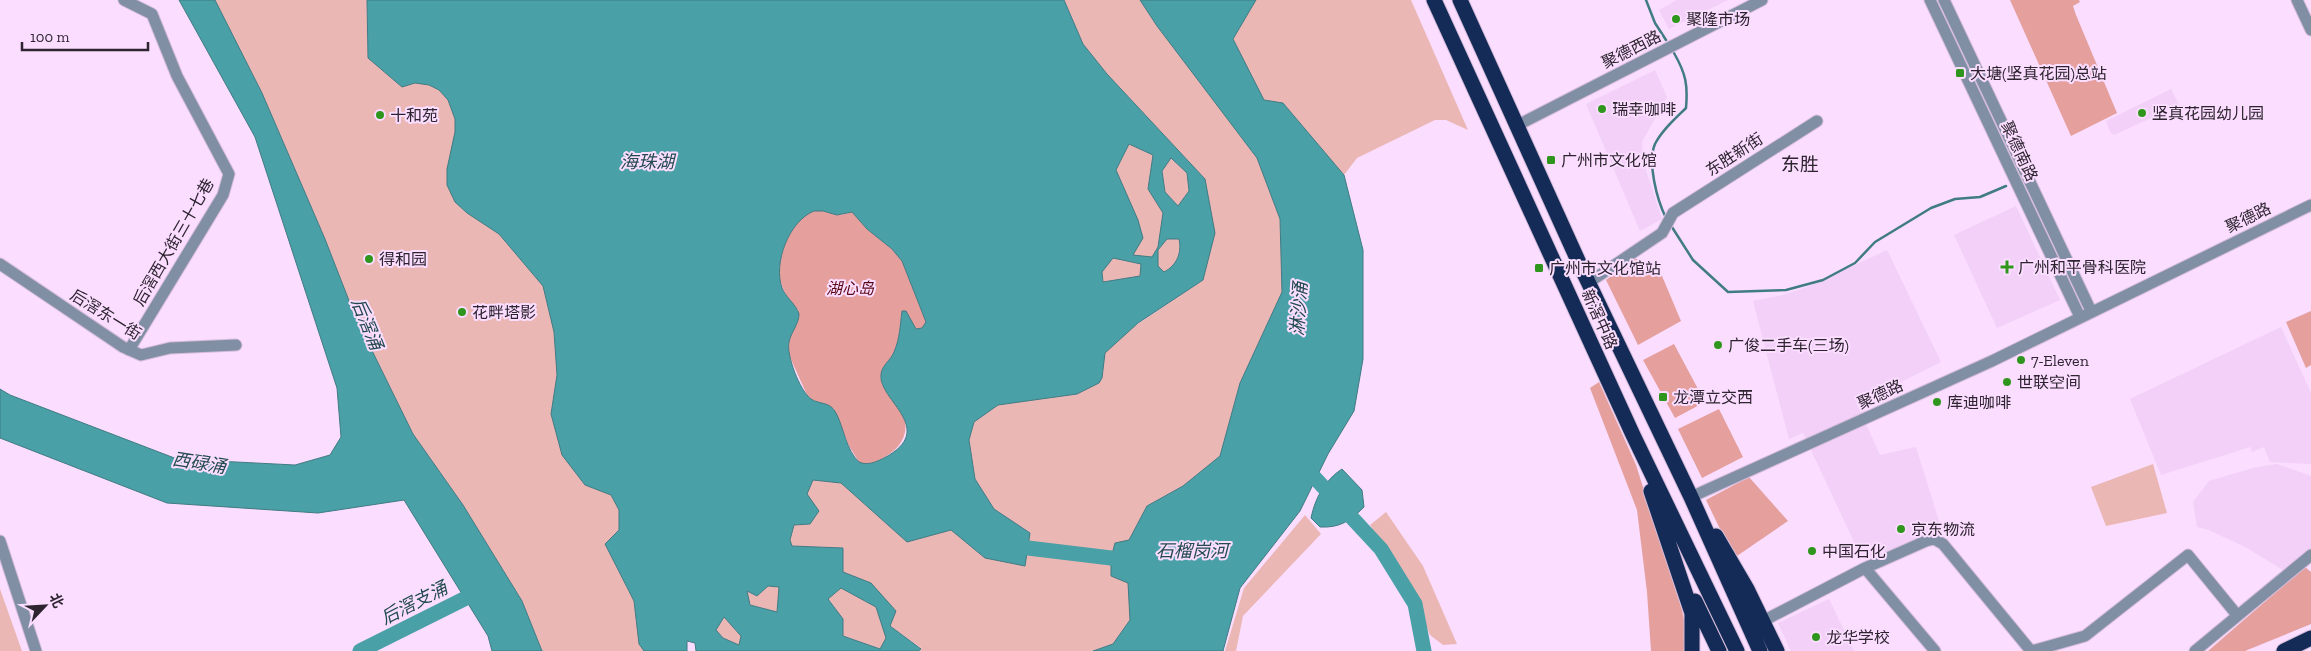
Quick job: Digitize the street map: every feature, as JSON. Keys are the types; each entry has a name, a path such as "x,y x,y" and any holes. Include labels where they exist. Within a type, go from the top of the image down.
{"highway":[{"name":"新滘中路","path":"1434,0 1633,435 1737,651"},
{"name":"新滘中路","path":"1460,0 1588,283 1691,497 1760,651"},
{"path":"1633,435 1692,613 1692,651"},
{"path":"1691,497 1726,552 1777,651"},
{"path":"1665,530 1699,610 1719,651"},
{"path":"2284,651 2311,638"}],"street":[{"name":"后滘西大街三十七巷","path":"124,0 152,14 177,76 229,174 222,195 129,350"},
{"name":"聚德西路","path":"1516,126 1762,0"},
{"name":"聚德南路","path":"1930,0 2085,314"},
{"name":"聚德南路","path":"1944,0 2085,314"},
{"path":"2297,0 2311,30"},
{"name":"东胜新街","path":"1588,283 1662,233 1673,213 1817,121"},
{"name":"聚德路","path":"1691,497 1984,364 2311,205"},
{"name":"后滘东一街","path":"0,264 129,350 141,354 170,348 236,345"},
{"path":"1762,621 1865,568 1934,539 1942,544 2031,651 2085,636 2188,555 2237,615"},
{"path":"0,541 36,651"},
{"path":"2195,651 2311,555"},
{"path":"1865,568 1935,651"}],"shaded area":[{"path":"215,0 367,0 368,58 401,86 415,83 429,85 439,90 448,100 455,119 455,132 447,185 455,202 467,213 499,234 543,286 554,332 557,375 551,414 563,455 585,485 611,495 619,510 619,530 605,544 634,601 639,644 644,651 542,651 522,601 463,505 413,434 355,316 325,239 262,93"},
{"path":"1064,0 1140,0 1157,26 1257,158 1280,219 1282,292 1240,383 1220,456 1183,486 1147,506 1129,540 1130,620 1113,644 1093,651 918,651 921,648 890,626 871,583 842,572 843,548 792,546 790,540 794,525 810,524 807,494 813,479 841,483 907,542 951,530 985,558 1030,533 994,509 975,479 969,440 974,422 998,405 1077,394 1105,353 1126,332 1203,280 1205,179 1107,74 1083,44"},
{"path":"1256,0 1411,0 1468,130 1446,120 1435,120 1357,158 1344,175 1284,104 1264,100 1233,39"},
{"name":"聚隆市场","path":"1677,0 1728,0 1669,29 1659,10"},
{"path":"1655,70 1667,97 1642,142 1644,164 1662,219 1640,231 1586,104"},
{"name":"坚真花园幼儿园","path":"2171,89 2179,105 2114,135 2110,132 2106,121"},
{"path":"1129,144 1153,155 1148,189 1163,213 1158,247 1152,258 1132,255 1116,170"},
{"path":"1170,158 1187,173 1189,191 1178,206 1165,192 1162,171"},
{"name":"广州和平骨科医院","path":"2016,206 2060,300 1997,328 1954,235"},
{"path":"1167,239 1179,239 1180,250 1178,259 1164,273 1158,266 1158,250"},
{"path":"1887,250 1941,362 1857,404 1880,455 1916,447 1943,534 1862,559 1803,433 1789,439 1753,301 1783,295 1810,286"},
{"path":"1113,258 1142,264 1140,277 1103,282 1102,272"},
{"path":"2281,327 2311,393 2311,464 2270,462 2264,447 2252,452 2250,447 2161,475 2130,399"},
{"path":"2153,464 2167,513 2106,526 2091,487"},
{"path":"2277,464 2311,476 2311,554 2288,573 2247,548 2209,530 2197,527 2193,502 2209,481 2253,468"},
{"path":"1386,512 1423,566 1457,644 1443,645 1430,635 1409,586 1370,525"},
{"path":"1305,515 1321,534 1243,616 1236,651 1225,651 1244,588"},
{"path":"768,586 780,587 777,612 750,605 746,591 757,596"},
{"path":"841,588 876,607 886,638 880,649 843,636 843,619 828,598"},
{"path":"0,589 22,651 0,651"},
{"name":"龙华学校","path":"1829,599 1854,651 1791,651 1778,623"},
{"path":"724,617 741,636 739,645 723,638 716,630"}],"green space":[{"path":"2010,0 2079,0 2080,2 2073,6 2076,15 2117,113 2071,136"},
{"name":"湖心岛","path":"817,210 840,215 852,212 867,229 892,249 902,261 926,322 922,328 916,329 902,311 896,347 893,355 881,372 881,379 883,387 902,413 905,421 904,436 896,449 870,464 859,462 849,446 834,409 811,399 807,395 789,355 789,342 798,310 787,296 780,280 779,271 783,249 793,228 808,213"},
{"path":"1634,259 1637,259 1645,271 1662,276 1681,321 1638,345 1606,280"},
{"path":"2311,311 2311,365 2306,368 2286,322"},
{"path":"1674,344 1705,402 1675,418 1643,360"},
{"path":"1599,382 1636,465 1682,610 1690,651 1651,651 1647,592 1637,510 1590,388"},
{"path":"1719,409 1743,457 1702,478 1678,429"},
{"path":"1749,477 1788,521 1734,558 1706,500"},
{"path":"2305,567 2311,572 2311,624 2245,651 2208,651"}],"water":[{"name":"西碌涌","path":"179,0 215,0 262,93 325,239 355,316 413,434 463,505 522,601 542,651 492,651 488,636 404,500 318,513 167,503 0,438 0,389 10,395 177,459 295,465 330,455 341,437 337,388 255,137"},
{"name":"海珠湖","path":"367,0 1064,0 1083,44 1107,74 1205,179 1215,233 1203,280 1138,323 1105,353 1102,378 1099,383 1077,394 998,405 974,422 969,440 975,479 994,509 1030,533 1025,566 985,558 951,530 907,542 841,483 813,480 807,494 819,511 810,524 794,525 790,540 792,546 843,548 843,572 871,583 896,611 890,626 921,649 918,651 696,651 695,643 687,641 687,651 644,651 639,644 634,601 605,544 619,530 619,510 611,495 585,485 562,455 551,414 557,375 554,332 543,286 499,234 467,213 455,202 447,185 447,169 455,132 455,119 448,100 439,90 429,85 415,83 402,87 368,58","holes":["1129,144 1153,155 1148,189 1163,213 1158,247 1152,257 1133,255 1143,238 1138,220 1116,170","1171,158 1187,173 1189,191 1178,206 1165,192 1162,171","814,211 823,211 837,215 852,212 867,229 892,249 902,261 926,322 922,328 916,329 906,311 902,311 896,347 881,375 883,385 902,415 906,426 906,436 900,447 875,462 868,464 859,462 848,445 834,409 814,401 807,395 798,381 792,364 789,342 799,314 782,288 780,267 785,244 797,224","1167,239 1179,239 1180,249 1178,258 1172,266 1164,272 1158,266 1158,250","1113,258 1141,264 1140,276 1103,282 1102,272","768,586 779,587 777,612 750,605 747,591 757,596","841,588 876,607 886,638 880,649 843,636 843,619 828,599","724,617 741,636 739,645 723,638 716,630"]},
{"name":"石榴岗河","path":"1140,0 1256,0 1233,39 1264,100 1283,103 1344,175 1363,250 1363,359 1354,411 1328,454 1300,511 1240,588 1223,651 1093,651 1113,644 1130,620 1128,583 1111,576 1111,558 1115,543 1129,540 1147,506 1183,486 1220,456 1240,383 1282,292 1280,219 1257,158 1157,26"},
{"path":"1342,469 1362,490 1364,507 1344,523 1320,527 1311,518 1315,503 1326,484"}],"waterway":[{"path":"1646,0 1655,23 1666,40"},
{"path":"1666,218 1656,191 1652,161 1655,144 1661,134 1686,108 1687,93 1685,80 1674,53"},
{"path":"1670,224 1693,260 1728,292 1786,290 1823,280 1855,263 1875,242 1931,208 1955,199 1980,197 2006,186"},
{"path":"1302,464 1381,549 1415,604 1424,651"},
{"path":"1028,548 1111,558"},
{"name":"后滘支涌","path":"360,651 482,590"}],"place":[{"name":"聚隆市场","path":"1676,19"},
{"name":"大塘(坚真花园)总站","path":"1960,73"},
{"name":"瑞幸咖啡","path":"1602,109"},
{"name":"坚真花园幼儿园","path":"2142,113"},
{"name":"十和苑","path":"380,115"},
{"name":"广州市文化馆","path":"1551,160"},
{"name":"得和园","path":"369,259"},
{"name":"广州和平骨科医院","path":"2007,267"},
{"name":"广州市文化馆站","path":"1539,268"},
{"name":"花畔塔影","path":"462,312"},
{"name":"广俊二手车(三场)","path":"1718,345"},
{"name":"7-Eleven","path":"2021,360"},
{"name":"世联空间","path":"2007,382"},
{"name":"龙潭立交西","path":"1663,397"},
{"name":"库迪咖啡","path":"1937,402"},
{"name":"京东物流","path":"1901,529"},
{"name":"中国石化","path":"1812,551"},
{"name":"龙华学校","path":"1816,637"}],"district":[{"name":"东胜","path":"1800,164"}],"water label":[{"name":"淋沙涌","path":"1299,309"},
{"name":"后滘涌","path":"367,324"}]}
